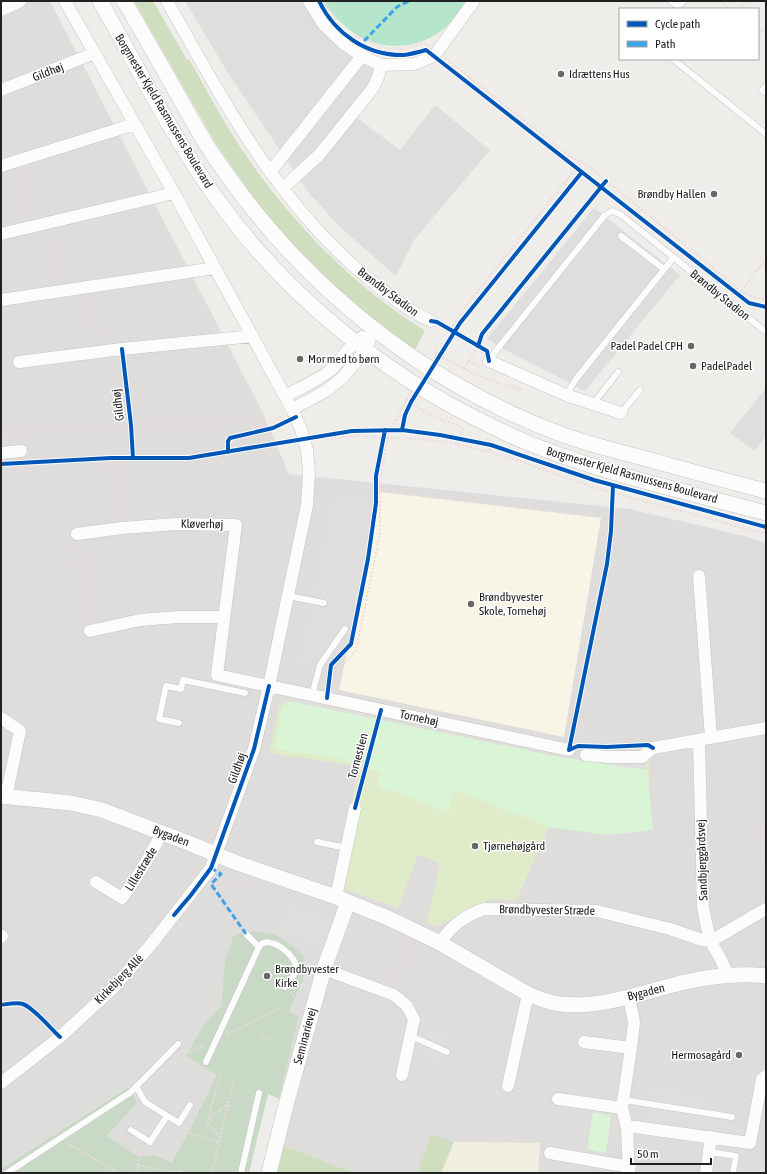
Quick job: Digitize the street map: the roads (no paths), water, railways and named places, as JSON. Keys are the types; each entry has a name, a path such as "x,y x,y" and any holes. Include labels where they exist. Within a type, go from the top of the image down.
{"street":[{"path":"1,10 20,1"},
{"name":"Gildhøj","path":"65,1 253,336 294,413 306,450 309,473 307,505 269,686 254,749 216,855"},
{"name":"Borgmester Kjeld Rasmussens Boulevard","path":"100,1 176,134 215,196 237,225 282,275 329,320 360,346 408,380 453,407 516,438 578,462 766,513"},
{"name":"Borgmester Kjeld Rasmussens Boulevard","path":"124,1 214,157 252,209 272,234 320,284 373,329 449,381 502,409 566,436 604,448 766,491"},
{"name":"Brøndby Stadion","path":"167,1 239,127 283,188 322,234 367,278 411,311 430,321"},
{"path":"309,1 324,25 344,44 362,56 381,65 414,64 436,54 474,1"},
{"name":"Gildhøj","path":"1,90 95,54"},
{"path":"270,172 362,56"},
{"path":"283,188 319,156 373,88 381,65"},
{"path":"1,166 135,124"},
{"path":"1,234 174,193"},
{"path":"1,300 215,268"},
{"path":"294,413 342,378 360,346 373,329"},
{"path":"19,362 98,352 253,336"},
{"path":"285,396 324,375 360,346"},
{"path":"485,364 566,395 622,413"},
{"path":"1,453 21,451"},
{"name":"Kløverhøj","path":"77,534 122,528 176,524 236,525 217,674"},
{"path":"699,576 711,738"},
{"path":"90,631 140,620 180,617 224,617"},
{"path":"217,674 269,686"},
{"name":"Tornehøj","path":"269,686 569,750"},
{"path":"1,718 20,731 3,796"},
{"path":"586,755 609,758 642,757 653,748 766,728"},
{"name":"Sandbjerggårdsvej","path":"699,740 703,907 712,941 726,969 727,976"},
{"name":"Bygaden","path":"3,796 71,803 102,810 216,855 388,918 440,943 528,994 559,1004 589,1005 629,998 690,981 727,976 766,976"},
{"path":"342,900 346,848 354,808"},
{"name":"Lillestræde","path":"96,882 122,898 137,878 162,833"},
{"name":"Kirkebjerg Allé","path":"1,1083 60,1037 113,988 149,947 191,895 211,868 216,855"},
{"name":"Seminarievej","path":"269,1173 342,900"},
{"name":"Brøndbyvester Stræde","path":"440,943 447,931 453,925 476,911 484,909 597,911 670,929 702,940 712,941"},
{"path":"712,941 766,909"},
{"path":"324,969 390,993 407,1006 414,1019 402,1075"},
{"path":"508,1086 528,994"},
{"path":"550,1153 630,1170 627,1128 623,1104 634,1022 629,998"},
{"path":"584,1042 631,1048"},
{"path":"627,1128 635,1127 750,1143 762,1079 766,1076"},
{"path":"558,1099 623,1104"},
{"path":"706,1173 711,1137"}],"lane":[{"path":"671,1 678,6 684,1"},
{"path":"674,60 766,134"},
{"path":"766,86 762,90 766,93"},
{"name":"Brøndby Stadion","path":"485,364 608,212 616,212 766,332"},
{"path":"621,236 664,269"},
{"path":"566,395 576,379 674,257"},
{"path":"593,404 618,372"},
{"path":"622,413 640,390"},
{"path":"288,596 324,603"},
{"path":"312,695 320,665 345,629"},
{"path":"214,687 217,674"},
{"path":"179,723 160,719 166,686 181,689 183,680 245,693"},
{"path":"317,842 346,848"},
{"path":"246,934 259,947"},
{"path":"206,1062 259,947 263,943 273,942 287,952 297,966 285,987"},
{"path":"411,1036 447,1052"},
{"path":"7,1173 130,1092 178,1044"},
{"path":"136,1086 145,1102 179,1123 190,1105"},
{"path":"241,1173 259,1093"},
{"path":"623,1104 732,1116"},
{"path":"131,1130 150,1142 167,1116"},
{"path":"709,1152 736,1156 734,1173"}],"place":[{"name":"Idrættens Hus","path":"561,74"},
{"name":"Brøndby Hallen","path":"714,194"},
{"name":"Padel Padel CPH","path":"691,346"},
{"name":"Mor med to børn","path":"300,359"},
{"name":"PadelPadel","path":"693,366"},
{"name":"Brøndbyvester Skole, Tornehøj","path":"471,604"},
{"name":"Tjørnehøjgård","path":"475,846"},
{"name":"Brøndbyvester Kirke","path":"267,976"},
{"name":"Hermosagård","path":"739,1055"}]}
